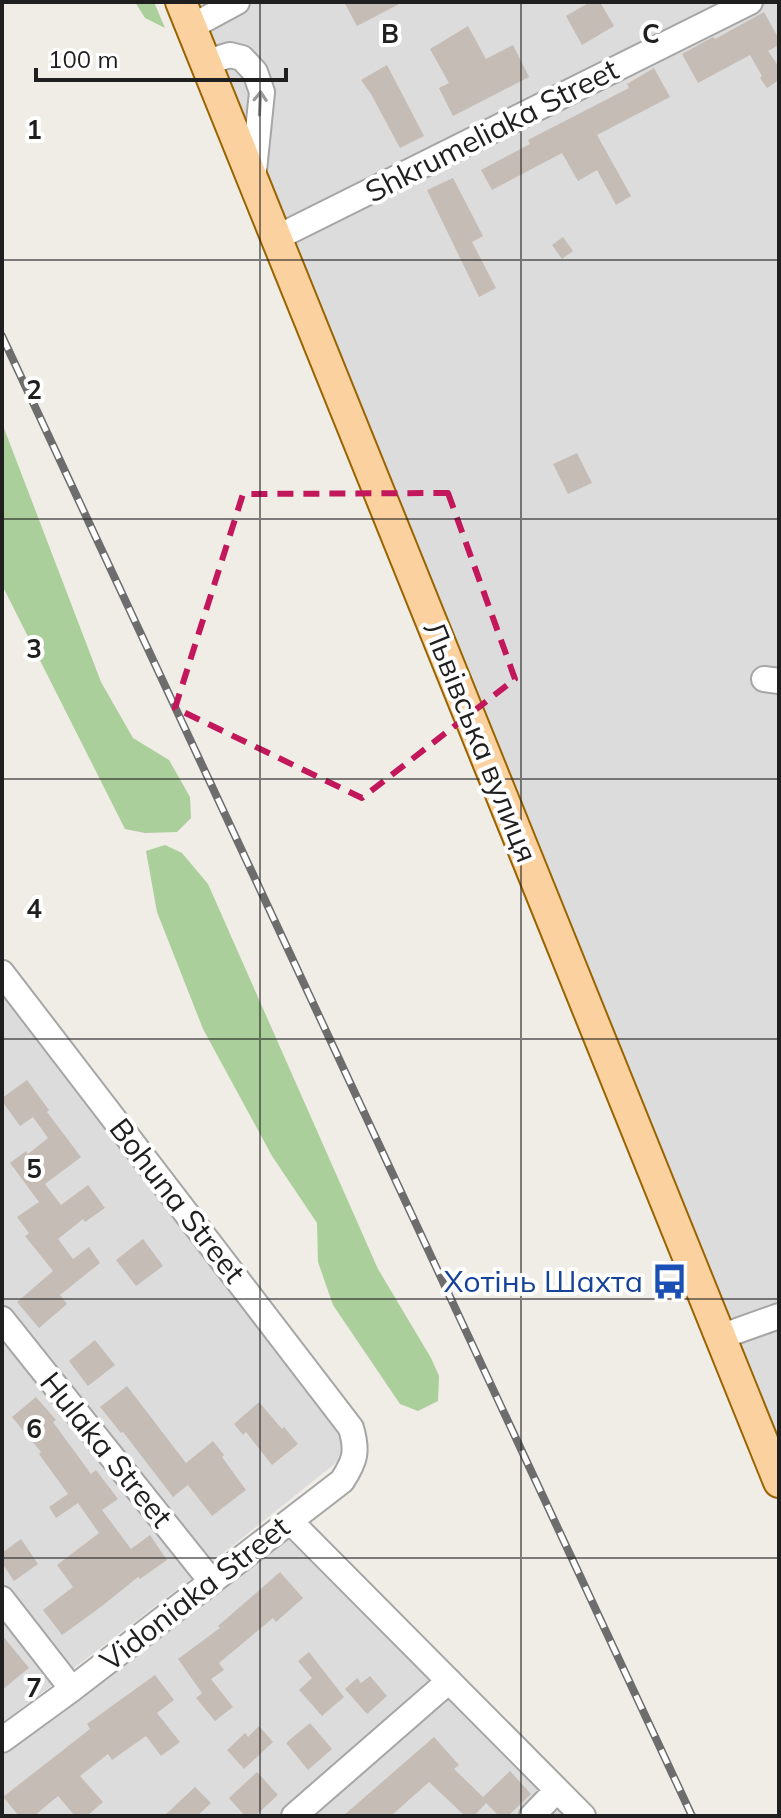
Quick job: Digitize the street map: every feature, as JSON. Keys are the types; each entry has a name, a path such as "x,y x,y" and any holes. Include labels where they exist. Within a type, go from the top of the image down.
{"main road":[{"name":"Львівська вулиця","path":"186,14 779,1482"}],"street":[{"path":"186,14 237,2"},
{"name":"Shkrumeliaka Street","path":"276,238 750,2"},
{"path":"207,67 217,59 230,55 242,58 255,72 262,92 253,180"},
{"name":"Bohuna Street","path":"2,973 351,1428"},
{"path":"720,1337 779,1316"},
{"name":"Hulaka Street","path":"2,1319 211,1581"},
{"name":"Vidoniaka Street","path":"2,1740 342,1481 355,1456 351,1428"},
{"path":"290,1521 583,1816"},
{"path":"2,1599 72,1689"},
{"path":"294,1816 449,1681"},
{"path":"532,1816 557,1790"}],"highlighted area":[{"path":"448,493 515,679 362,798 175,708 243,494"}],"shaded area":[{"path":"199,2 779,2 779,1437 287,220"},
{"path":"2,986 339,1429 346,1445 342,1458 192,1578 2,1723"},
{"path":"287,1530 568,1816 2,1816 2,1748"}],"green space":[{"path":"135,2 154,2 165,28 145,18"},
{"path":"2,423 101,682 133,738 169,760 190,797 191,818 177,832 145,833 125,829 2,585"},
{"path":"165,845 182,853 208,884 378,1269 431,1358 439,1376 438,1401 418,1411 400,1404 333,1305 318,1262 317,1223 272,1156 203,1029 157,912 146,851"}],"building":[{"path":"344,2 403,2 357,26"},
{"path":"590,2 600,2 614,26 582,45 566,16"},
{"path":"764,12 779,39 779,45 768,51 779,67 779,80 767,88 750,55 698,83 682,54"},
{"path":"468,26 486,59 513,45 529,77 453,116 439,88 449,83 430,49"},
{"path":"387,65 424,136 400,148 361,80"},
{"path":"654,68 670,97 597,135 631,196 616,205 597,170 578,181 562,153 492,190 481,170 530,144 528,140 629,88 627,84"},
{"path":"453,178 483,236 472,242 496,288 479,297 427,190"},
{"path":"563,237 573,251 562,259 552,245"},
{"path":"577,453 592,483 568,494 553,464"},
{"path":"27,1080 81,1157 45,1184 61,1205 88,1185 105,1208 85,1222 83,1219 58,1239 73,1259 89,1247 100,1263 60,1295 67,1304 39,1328 17,1302 53,1271 25,1236 29,1233 17,1217 39,1202 10,1163 48,1138 33,1117 20,1126 2,1101"},
{"path":"143,1239 163,1266 136,1286 116,1260"},
{"path":"95,1340 115,1365 88,1386 69,1361"},
{"path":"127,1386 186,1463 213,1441 246,1490 212,1516 188,1485 173,1497 100,1407"},
{"path":"36,1397 56,1420 53,1422 91,1474 96,1470 118,1499 102,1510 131,1549 150,1535 167,1560 140,1579 138,1577 62,1635 43,1610 73,1587 57,1565 99,1533 78,1503 56,1518 49,1507 68,1494 39,1454 41,1452 12,1417"},
{"path":"259,1402 298,1444 272,1465 246,1432 243,1435 234,1424"},
{"path":"21,1539 38,1564 14,1581 2,1563 2,1553"},
{"path":"280,1572 303,1598 276,1622 273,1618 219,1663 224,1670 211,1679 233,1707 215,1721 196,1698 202,1693 178,1659 220,1628 218,1626"},
{"path":"2,1635 29,1668 2,1690"},
{"path":"309,1652 344,1697 322,1716 299,1690 312,1678 298,1661"},
{"path":"155,1675 174,1700 157,1713 180,1742 161,1756 146,1736 112,1760 108,1754 80,1776 103,1802 87,1816 75,1816 58,1796 34,1816 19,1816 3,1797 90,1729 87,1724"},
{"path":"370,1676 387,1696 367,1714 345,1689 357,1678 361,1683"},
{"path":"310,1723 332,1749 308,1770 286,1743"},
{"path":"259,1726 273,1742 244,1769 227,1750 245,1733 248,1737"},
{"path":"434,1737 459,1765 454,1769 483,1797 510,1771 531,1794 508,1816 499,1816 486,1803 474,1816 465,1816 429,1782 391,1816 343,1816"},
{"path":"257,1772 278,1795 255,1816 245,1816 229,1798"},
{"path":"195,1787 211,1803 197,1816 164,1816"}],"railway":[{"path":"2,336 692,1816"}],"place":[{"name":"Хотінь Шахта","path":"669,1282"}]}
